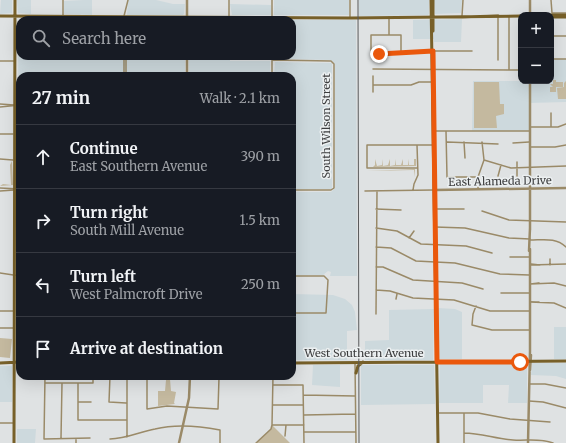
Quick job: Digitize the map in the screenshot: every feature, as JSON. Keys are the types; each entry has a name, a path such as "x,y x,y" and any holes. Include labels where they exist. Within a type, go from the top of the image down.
{"main road":[{"path":"15,0 16,30"},
{"path":"432,0 437,362 436,407 438,443"},
{"path":"554,17 566,15"},
{"path":"0,16 15,16"},
{"path":"296,19 518,16"},
{"path":"14,443 16,362 16,53"},
{"name":"West Southern Avenue","path":"296,363 566,361"},
{"path":"0,362 16,362"},
{"path":"356,373 358,366 363,362"}],"street":[{"path":"63,0 63,16"},
{"path":"125,16 128,0"},
{"path":"186,16 187,0"},
{"path":"230,0 230,16"},
{"path":"272,0 272,16"},
{"path":"350,0 351,18"},
{"path":"462,17 463,0"},
{"path":"530,0 530,12"},
{"path":"551,0 551,12"},
{"path":"498,16 498,60"},
{"path":"509,16 509,70"},
{"path":"389,17 389,36"},
{"path":"401,53 401,35 371,35 372,54 472,51"},
{"path":"554,36 566,36"},
{"path":"554,59 566,59"},
{"path":"125,60 125,72"},
{"path":"187,60 187,72"},
{"path":"272,60 272,72"},
{"name":"South Wilson Street","path":"272,60 333,62 333,190 296,190"},
{"path":"0,61 15,61"},
{"path":"372,69 433,69 460,71 518,70"},
{"path":"374,76 374,92"},
{"path":"374,85 412,85 419,82 433,82"},
{"path":"528,441 530,371 530,84"},
{"path":"0,104 15,105"},
{"path":"0,107 15,105"},
{"path":"551,113 551,127"},
{"path":"434,131 530,129 566,124"},
{"path":"446,131 447,177 478,178"},
{"path":"0,134 15,134"},
{"path":"446,142 482,142 498,144"},
{"path":"464,142 465,158"},
{"path":"478,190 478,178 484,160 482,142"},
{"path":"513,143 530,142"},
{"path":"418,168 367,168 367,145 434,145"},
{"path":"414,190 418,168 417,145"},
{"path":"530,147 555,147 566,145"},
{"path":"0,159 15,160"},
{"path":"484,160 517,168 566,166"},
{"path":"517,162 517,176"},
{"path":"498,176 501,165"},
{"name":"East Alameda Drive","path":"434,190 566,188"},
{"path":"0,189 15,189"},
{"path":"366,191 434,190"},
{"path":"376,314 377,191"},
{"path":"376,209 401,210"},
{"path":"435,209 464,209"},
{"path":"482,211 509,220 566,222"},
{"path":"435,227 465,228 509,238 554,240 559,241 566,247"},
{"path":"376,228 397,231 421,244 466,246 492,253"},
{"path":"409,238 414,231"},
{"path":"376,247 391,248 416,261 466,265 500,274 530,275"},
{"path":"510,257 530,257"},
{"path":"550,259 550,265"},
{"path":"530,265 566,264"},
{"path":"376,267 383,267 412,280 462,283 483,289"},
{"path":"0,274 15,276"},
{"path":"296,313 326,313 326,277 328,274"},
{"path":"296,276 326,277"},
{"path":"530,284 554,283 566,286"},
{"path":"376,290 385,290 413,298 454,300 490,311 530,311"},
{"path":"501,293 530,293"},
{"path":"396,299 398,294"},
{"path":"530,302 554,303 566,308"},
{"path":"476,306 472,324 492,330 530,330"},
{"path":"0,311 15,311"},
{"path":"0,328 15,328"},
{"path":"355,362 356,443"},
{"path":"90,438 44,439 45,383 93,383 93,380"},
{"path":"110,380 109,402 126,403"},
{"path":"127,380 127,437"},
{"path":"148,380 147,409 167,406 187,406 218,409 219,380"},
{"path":"179,443 190,396 190,380"},
{"path":"256,443 271,429 273,380"},
{"path":"61,438 62,383"},
{"path":"78,383 78,420 126,420"},
{"path":"529,384 545,384 566,388"},
{"path":"273,385 303,385 304,443"},
{"path":"303,396 355,396"},
{"path":"529,401 566,408"},
{"path":"78,402 91,402"},
{"path":"272,405 303,405"},
{"path":"437,413 481,413 510,419 550,422"},
{"path":"464,413 464,443"},
{"path":"304,415 355,414"},
{"path":"0,423 14,423"},
{"path":"272,425 304,425"},
{"path":"285,436 286,425"},
{"path":"110,439 127,437 156,428 200,427 220,430 220,443"},
{"path":"304,432 356,432"},
{"path":"464,433 477,433 513,440 553,443"},
{"path":"76,438 76,443"}],"shaded area":[{"path":"1,0 12,0 12,13 0,14"},
{"path":"17,0 31,0 31,14 18,13"},
{"path":"92,0 92,15 64,14 64,1"},
{"path":"128,0 156,0 173,4 185,4 184,14 127,15"},
{"path":"274,0 349,0 349,15 274,15"},
{"path":"359,0 429,0 429,14 359,16"},
{"path":"434,0 462,0 461,13 435,14"},
{"path":"230,4 271,5 271,15 232,15"},
{"path":"462,19 461,42 434,42 434,39 413,39 413,20"},
{"path":"296,20 356,20 357,276 330,276 331,272 328,271 323,275 296,275 296,192 331,192 335,188 335,64 331,60 296,59"},
{"path":"554,59 566,59 566,102 530,103 530,131 472,131 473,81 518,81 518,84 554,84"},
{"path":"18,60 185,60 185,72 18,72"},
{"path":"189,60 270,61 270,72 189,72"},
{"path":"275,62 332,63 332,189 296,189 296,72 274,72"},
{"path":"554,80 556,80 556,82 563,82 563,87 556,87 556,92 550,92 550,87 553,87 550,84 554,84"},
{"path":"566,81 566,99 558,99 557,88 564,87 564,83"},
{"path":"474,82 499,82 500,104 504,104 504,114 496,116 497,128 474,128"},
{"path":"375,159 377,166 382,165 382,159 383,166 388,165 390,159 390,166 395,165 396,159 396,165 401,165 403,159 403,165 408,165 409,159 409,165 414,165 414,159 416,159 416,166 373,167 375,165"},
{"path":"12,161 13,185 0,186 3,184 11,185 10,165"},
{"path":"415,169 415,177 414,170 367,171"},
{"path":"296,294 333,295 345,299 352,305 355,312 357,330 347,331 347,360 296,360"},
{"path":"438,308 455,309 462,312 462,359 439,359"},
{"path":"434,309 433,360 365,360 365,341 389,340 389,310"},
{"path":"554,327 566,327 566,359 554,359"},
{"path":"0,338 12,339 10,358 0,357"},
{"path":"527,363 527,403 508,403 509,385 483,385 483,403 439,403 440,364"},
{"path":"532,363 566,363 566,379 556,376 531,375"},
{"path":"313,365 340,365 340,387 312,385"},
{"path":"361,365 434,365 435,404 361,405"},
{"path":"0,366 12,366 12,402 0,402"},
{"path":"166,380 170,380 171,391 176,392 175,404 158,406 158,391 165,391"},
{"path":"272,425 290,443 256,443 271,429"},
{"path":"17,429 36,429 35,443 17,443"}],"railway":[{"path":"358,0 359,443"}],"route":[{"path":"379,54 433,51 437,362 520,362"}]}
